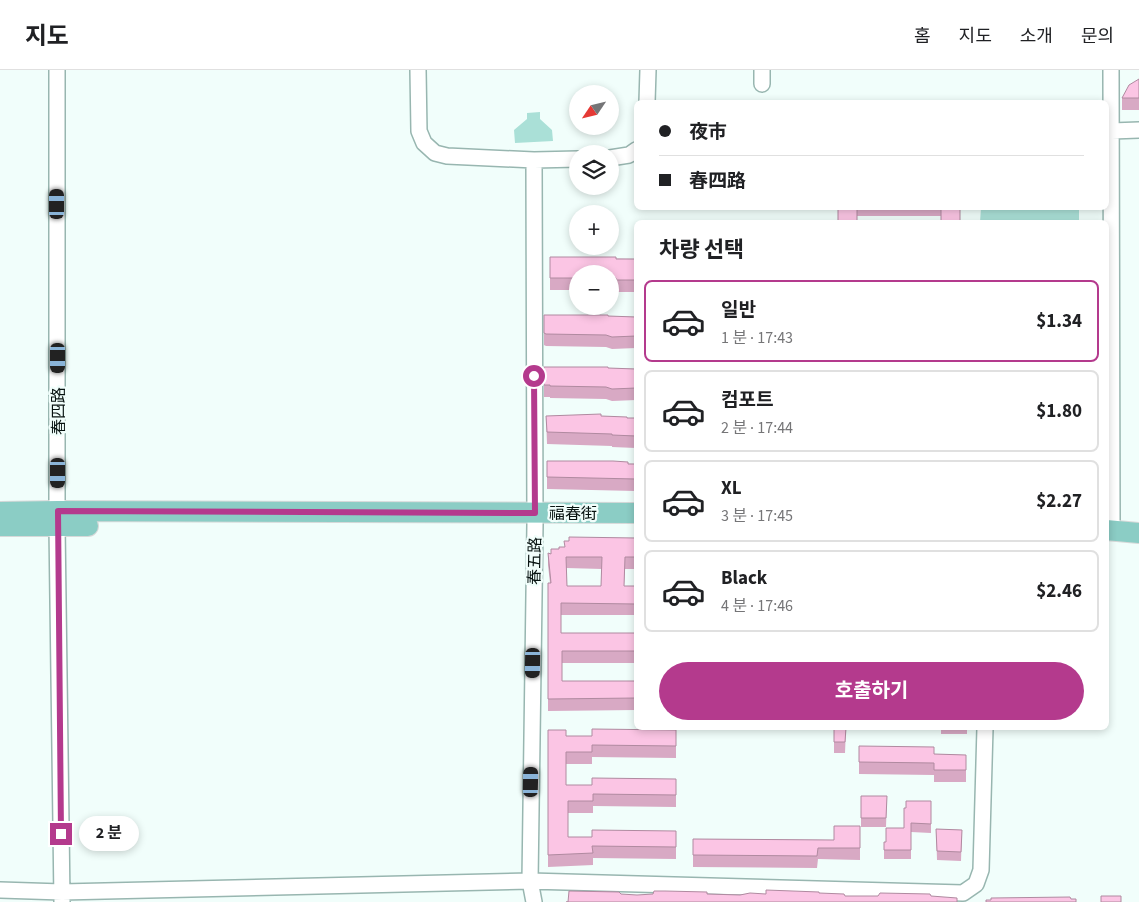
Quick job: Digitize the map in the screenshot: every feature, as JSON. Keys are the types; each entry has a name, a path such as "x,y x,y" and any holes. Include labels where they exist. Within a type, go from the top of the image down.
{"main road":[{"name":"福春街","path":"0,512 58,519 535,519 634,524"},
{"name":"福春街","path":"535,519 634,513"},
{"name":"福春街","path":"0,526 58,519"},
{"path":"1109,526 1139,524"},
{"path":"1109,526 1139,533"}],"street":[{"name":"春四路","path":"57,70 58,519 62,897"},
{"path":"418,70 419,131 424,143 435,153 447,156 534,160 569,159"},
{"path":"647,100 648,70"},
{"path":"1109,526 1112,70"},
{"path":"1112,131 1139,130"},
{"path":"619,157 629,156 634,152"},
{"name":"春五路","path":"534,160 535,519 530,881 534,902"},
{"path":"0,890 62,897 530,881 964,897 976,884 982,870 985,730"}],"green space":[{"path":"540,112 540,119 552,130 553,141 515,143 514,130 527,119 527,113"},
{"path":"981,210 1079,210 1079,220 980,220"}],"building":[{"path":"1139,79 1139,98 1122,98 1129,85"},
{"path":"838,210 857,210 857,220 838,220"},
{"path":"941,210 960,210 960,220 941,220"},
{"path":"550,257 616,257 616,259 634,259 634,280 619,280 619,265 569,265 569,278 550,278"},
{"path":"544,315 634,317 634,336 544,333"},
{"path":"544,367 634,369 634,388 612,389 606,387 544,385"},
{"path":"601,414 601,416 634,418 634,436 547,432 546,416"},
{"path":"547,461 613,461 634,464 634,479 547,477"},
{"path":"569,537 634,538 634,557 625,557 624,586 634,586 634,604 561,603 561,633 634,633 634,651 562,651 562,681 634,681 634,698 548,699 548,583 551,583 548,553 551,554 551,549 565,547 564,541 569,541","holes":["566,557 602,557 601,586 567,586"]},
{"path":"592,729 676,730 676,746 592,745 592,752 566,752 566,785 592,785 592,778 676,779 676,795 593,794 593,801 568,801 568,837 592,837 592,830 676,831 676,847 592,846 593,853 548,855 548,730 566,730 566,736 592,736"},
{"path":"834,730 846,730 845,742 834,742"},
{"path":"859,746 934,747 934,754 966,755 966,770 934,770 934,763 859,762"},
{"path":"861,796 887,796 886,818 861,818"},
{"path":"906,801 931,801 931,824 911,823 911,850 884,850 886,828 904,828"},
{"path":"834,826 860,826 860,848 818,848 817,856 693,855 693,839 834,840"},
{"path":"936,829 962,830 961,852 937,851"},
{"path":"766,890 819,892 844,894 845,896 878,896 880,893 930,894 931,896 957,898 957,902 568,902 569,891 619,892 621,894 637,895 653,894 654,891 665,891 740,895 750,893 766,894"},
{"path":"1101,896 1121,896 1121,902 1101,902"},
{"path":"1070,897 1071,899 1076,899 1076,902 986,902 986,900 991,900 991,898"}],"route":[{"path":"61,834 58,511 535,513 534,376"}]}
